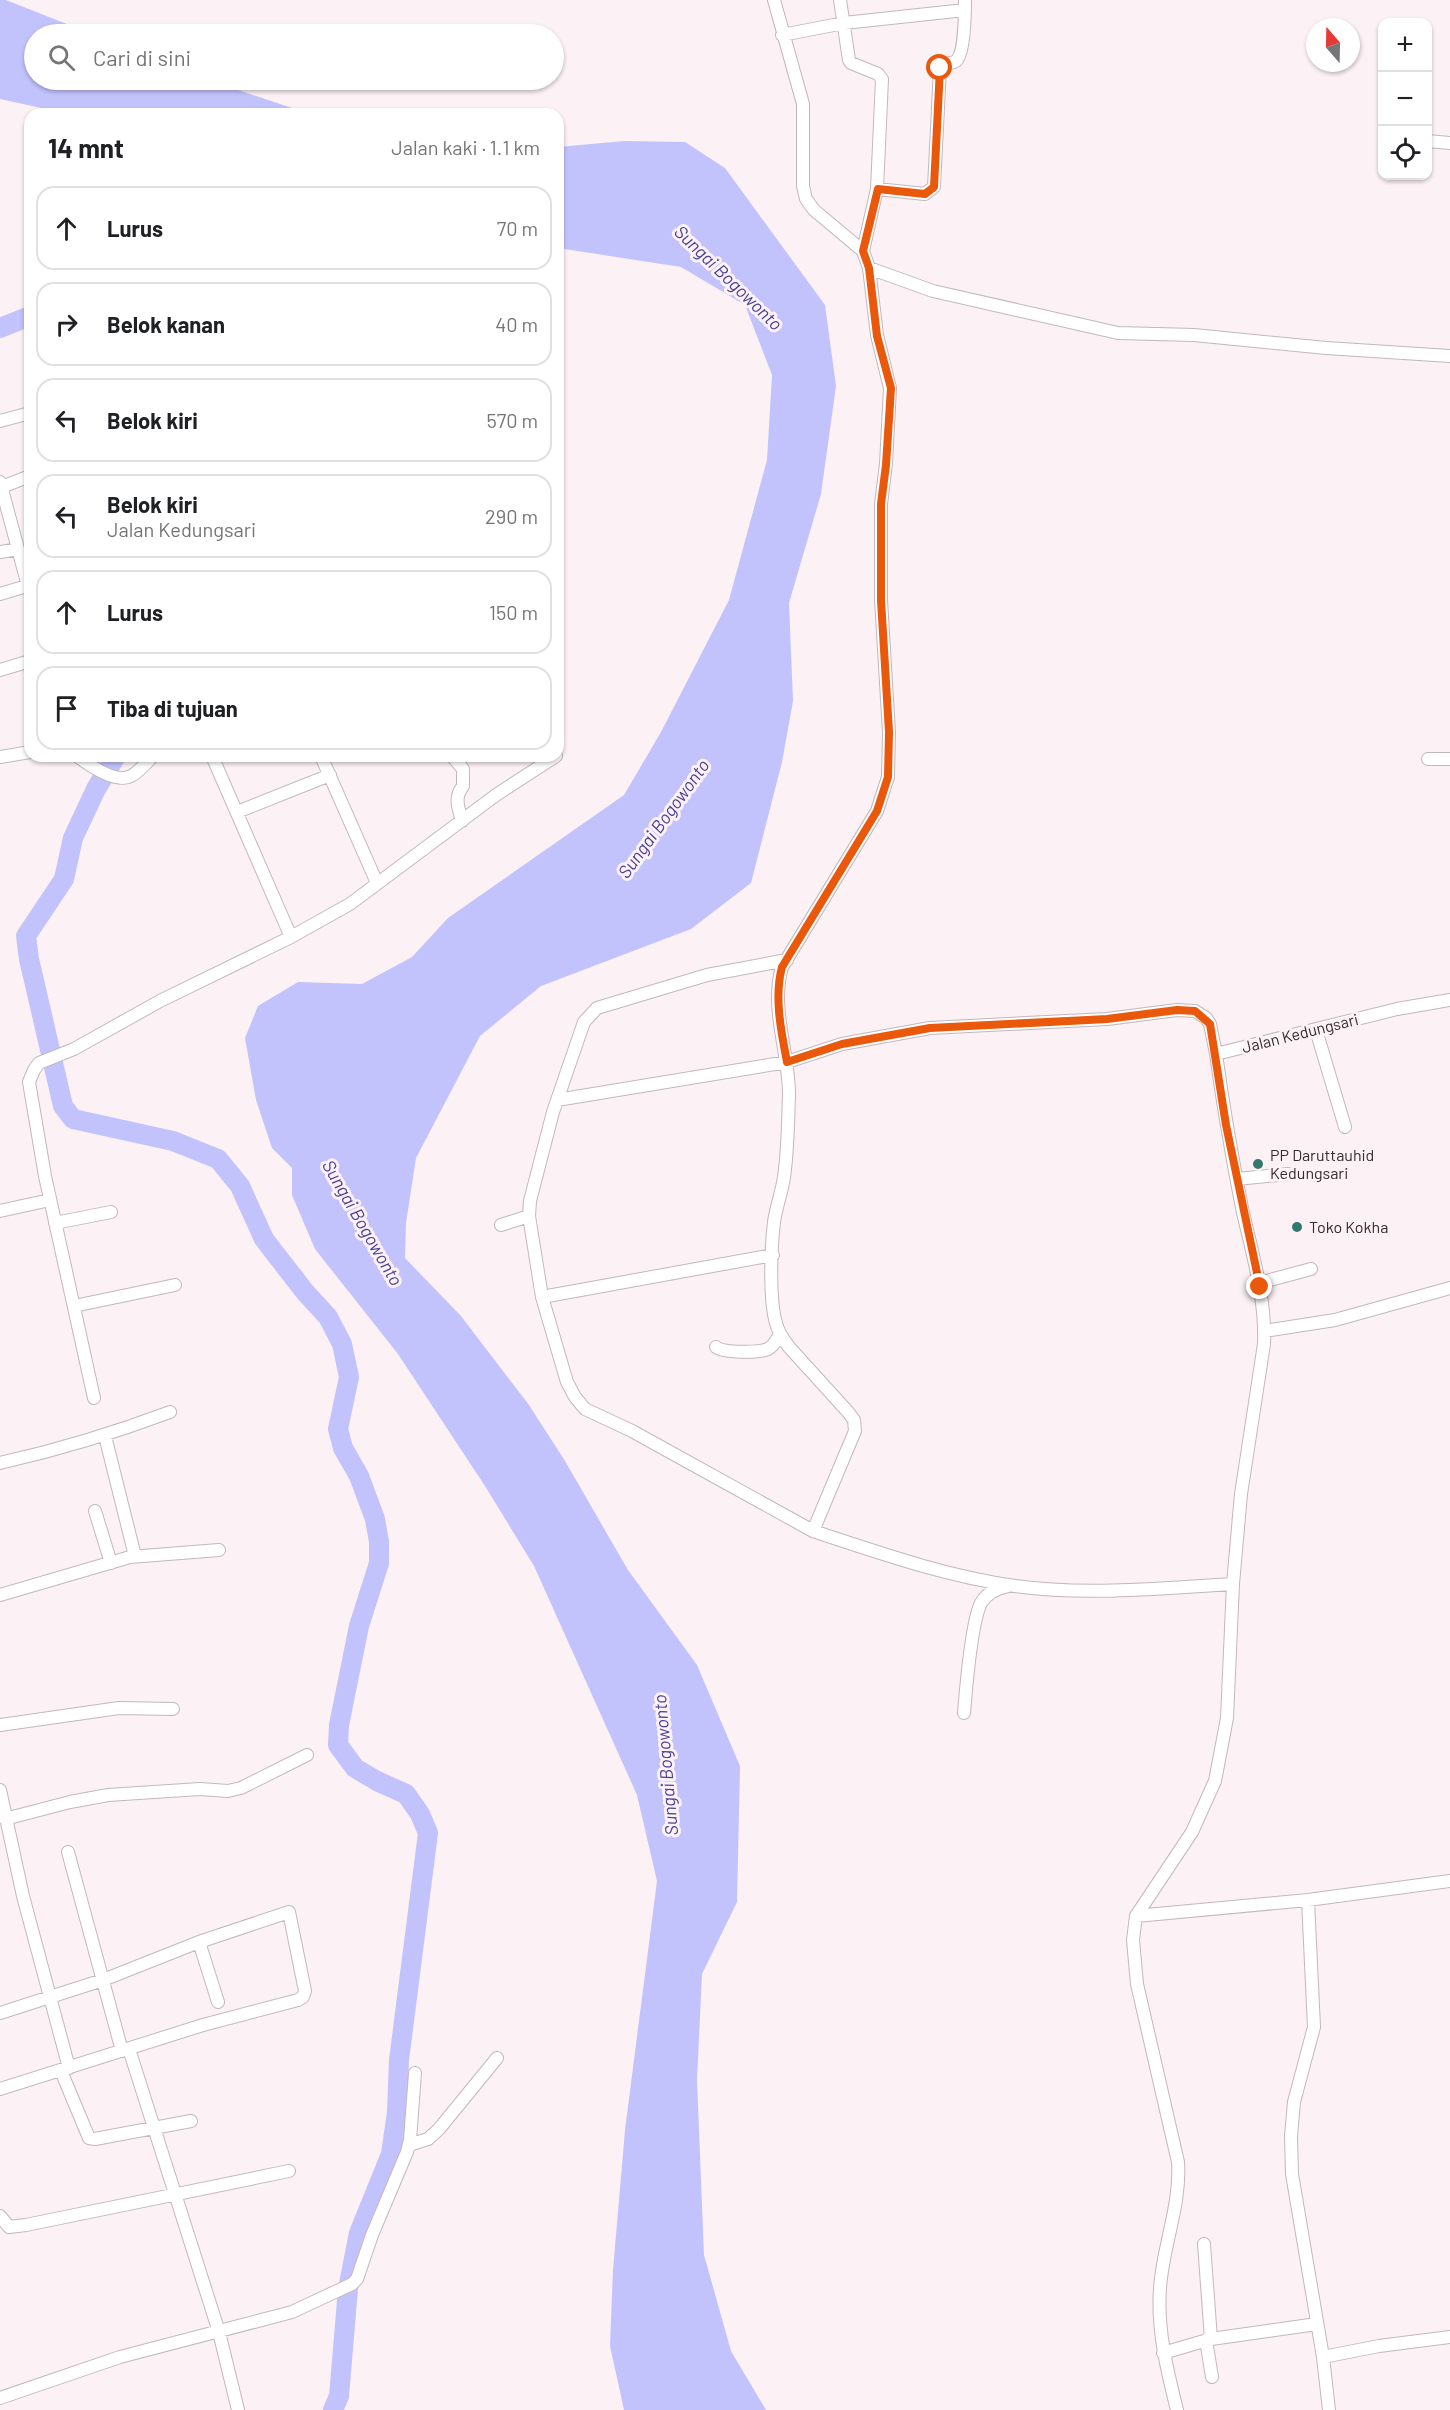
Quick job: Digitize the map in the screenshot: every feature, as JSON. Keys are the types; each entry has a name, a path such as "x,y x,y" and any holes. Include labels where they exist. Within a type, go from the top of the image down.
{"street":[{"path":"774,0 803,104 803,186 806,199 814,210 863,251 869,268 877,336 891,388 881,504 881,600 889,732 888,777 877,811 782,967 777,984 787,1062 788,1131 784,1178 774,1223 776,1323 780,1334 854,1420 855,1431 813,1531"},
{"path":"840,0 849,60 851,63 878,74 882,79 878,189 863,251"},
{"path":"782,35 964,5 962,48 959,57 955,61 944,63 940,68 934,187 925,194 878,189"},
{"path":"1432,141 1450,143"},
{"path":"869,268 933,291 1118,333 1194,335 1326,348 1450,356"},
{"path":"0,422 24,415"},
{"path":"24,479 2,492 24,569"},
{"path":"0,552 18,549"},
{"path":"0,594 24,587"},
{"path":"0,670 24,663"},
{"path":"0,758 24,753"},
{"path":"1428,759 1450,759"},
{"path":"87,762 117,778 129,777 146,762"},
{"path":"215,762 291,937"},
{"path":"324,762 377,884"},
{"path":"457,762 463,769 463,786 458,793 457,801 462,821"},
{"path":"94,1398 50,1200 29,1082 34,1070 46,1060 64,1053 160,1001 291,937 350,904 462,821 547,762"},
{"path":"237,812 330,776"},
{"path":"787,960 707,975 597,1008 584,1022 540,1158 529,1216 542,1297 567,1382 575,1397 585,1409 632,1431 813,1531 941,1572 1015,1586 1058,1590 1146,1591 1233,1584"},
{"name":"Jalan Kedungsari","path":"1216,1054 1396,1009 1450,1000"},
{"path":"557,1100 787,1062 842,1044 930,1028 1107,1019 1177,1010 1195,1011 1206,1018 1210,1024 1237,1179 1259,1283 1264,1331 1241,1494 1233,1584 1227,1718 1215,1782 1192,1832 1136,1916 1133,1941 1137,1984 1179,2172 1177,2205 1165,2254 1160,2289 1160,2327 1177,2410"},
{"path":"1316,1030 1345,1128"},
{"path":"1237,1179 1288,1174"},
{"path":"0,1211 50,1200"},
{"path":"55,1223 111,1212"},
{"path":"501,1225 529,1216"},
{"path":"542,1297 773,1255"},
{"path":"1259,1283 1311,1269"},
{"path":"74,1306 176,1285"},
{"path":"1264,1331 1335,1320 1450,1288"},
{"path":"716,1347 726,1351 764,1350 771,1347 780,1334"},
{"path":"0,1463 105,1436 170,1412"},
{"path":"105,1436 135,1556"},
{"path":"95,1511 111,1563"},
{"path":"0,1595 135,1556 219,1550"},
{"path":"964,1713 974,1632 982,1602 995,1590 1015,1586"},
{"path":"0,1725 118,1708 173,1709"},
{"path":"4,1819 108,1795 200,1789 228,1791 241,1788 308,1755"},
{"path":"0,1790 4,1819 50,1997 65,2069 89,2138 95,2139 191,2121"},
{"path":"68,1852 125,2050 154,2127 219,2332 238,2410"},
{"path":"1136,1916 1308,1900 1450,1881"},
{"path":"1308,1900 1314,2027 1294,2102 1290,2136 1293,2174 1323,2357 1329,2410"},
{"path":"0,2013 103,1980 200,1942 290,1912 304,1991 303,1997 204,2025 0,2090"},
{"path":"200,1942 218,2002"},
{"path":"409,2145 428,2139 439,2129 497,2058"},
{"path":"0,2398 120,2357 292,2312 352,2284 357,2280 372,2235 409,2145 415,2073"},
{"path":"0,2216 9,2227 26,2225 289,2171"},
{"path":"1204,2244 1212,2377"},
{"path":"1164,2353 1208,2339 1317,2324"},
{"path":"1323,2357 1379,2346 1450,2337"}],"water":[{"path":"0,0 6,0 67,24 24,24 24,90 238,90 292,108 41,108 0,99"},
{"name":"Sungai Bogowonto","path":"624,141 685,142 725,168 825,305 836,386 821,494 789,603 793,701 782,762 751,883 691,929 541,986 480,1036 416,1158 406,1223 405,1258 461,1316 529,1405 565,1461 628,1570 697,1665 740,1766 737,1902 702,1974 697,2080 704,2255 731,2351 766,2410 624,2410 610,2346 613,2270 625,2130 657,1881 637,1795 534,1566 485,1486 398,1354 315,1249 292,1195 292,1168 272,1148 256,1100 245,1038 258,1006 298,982 362,984 412,957 448,918 624,795 661,732 729,600 767,460 772,375 745,305 681,267 564,249 564,146"}],"waterway":[{"path":"0,328 24,318"},
{"path":"112,762 96,789 73,838 64,879 26,936 29,959 63,1106 73,1119 173,1141 218,1159 240,1186 264,1239 305,1292 328,1317 342,1344 349,1377 338,1429 343,1448 359,1476 375,1519 379,1542 379,1563 359,1626 339,1725 338,1745 355,1768 406,1794 420,1814 428,1833 399,2060 397,2112 391,2154 359,2233 348,2289 339,2396 333,2410"}],"place":[{"name":"PP Daruttauhid Kedungsari","path":"1258,1164"},
{"name":"Toko Kokha","path":"1297,1227"}],"route":[{"path":"940,68 934,187 925,194 878,189 863,251 869,268 877,336 891,388 881,504 881,600 889,732 888,777 877,811 782,967 777,984 787,1062 842,1044 930,1028 1107,1019 1177,1010 1195,1011 1206,1018 1210,1024 1226,1125 1260,1287"}]}
